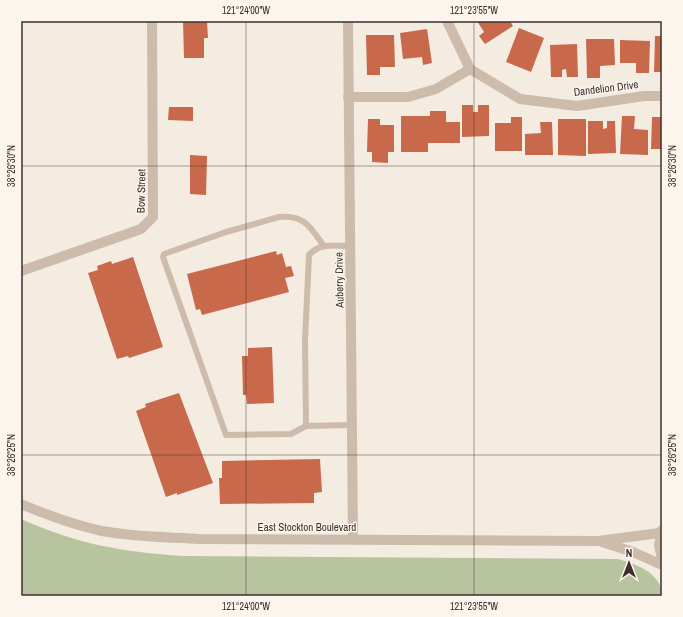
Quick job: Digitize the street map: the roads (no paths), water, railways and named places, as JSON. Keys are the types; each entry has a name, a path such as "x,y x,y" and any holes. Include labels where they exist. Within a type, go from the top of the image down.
{"street":[{"name":"Bow Street","path":"21,271 141,229 153,217 152,21"},
{"name":"Auberry Drive","path":"348,21 353,540"},
{"path":"348,97 408,97 436,89 470,69 447,21"},
{"name":"Dandelion Drive","path":"470,69 520,98 577,106 644,96 662,96"},
{"name":"East Stockton Boulevard","path":"21,504 58,519 102,531 143,536 199,539 598,541 661,531"},
{"path":"661,531 659,545 662,559"},
{"name":"East Stockton Boulevard","path":"598,541 633,552 662,565"}],"lane":[{"path":"323,245 304,222 292,216 279,217 199,241 164,254 163,257 226,435 291,434 306,426 352,425"},
{"path":"306,426 305,340 308,255 314,249 323,245 351,246"}]}
